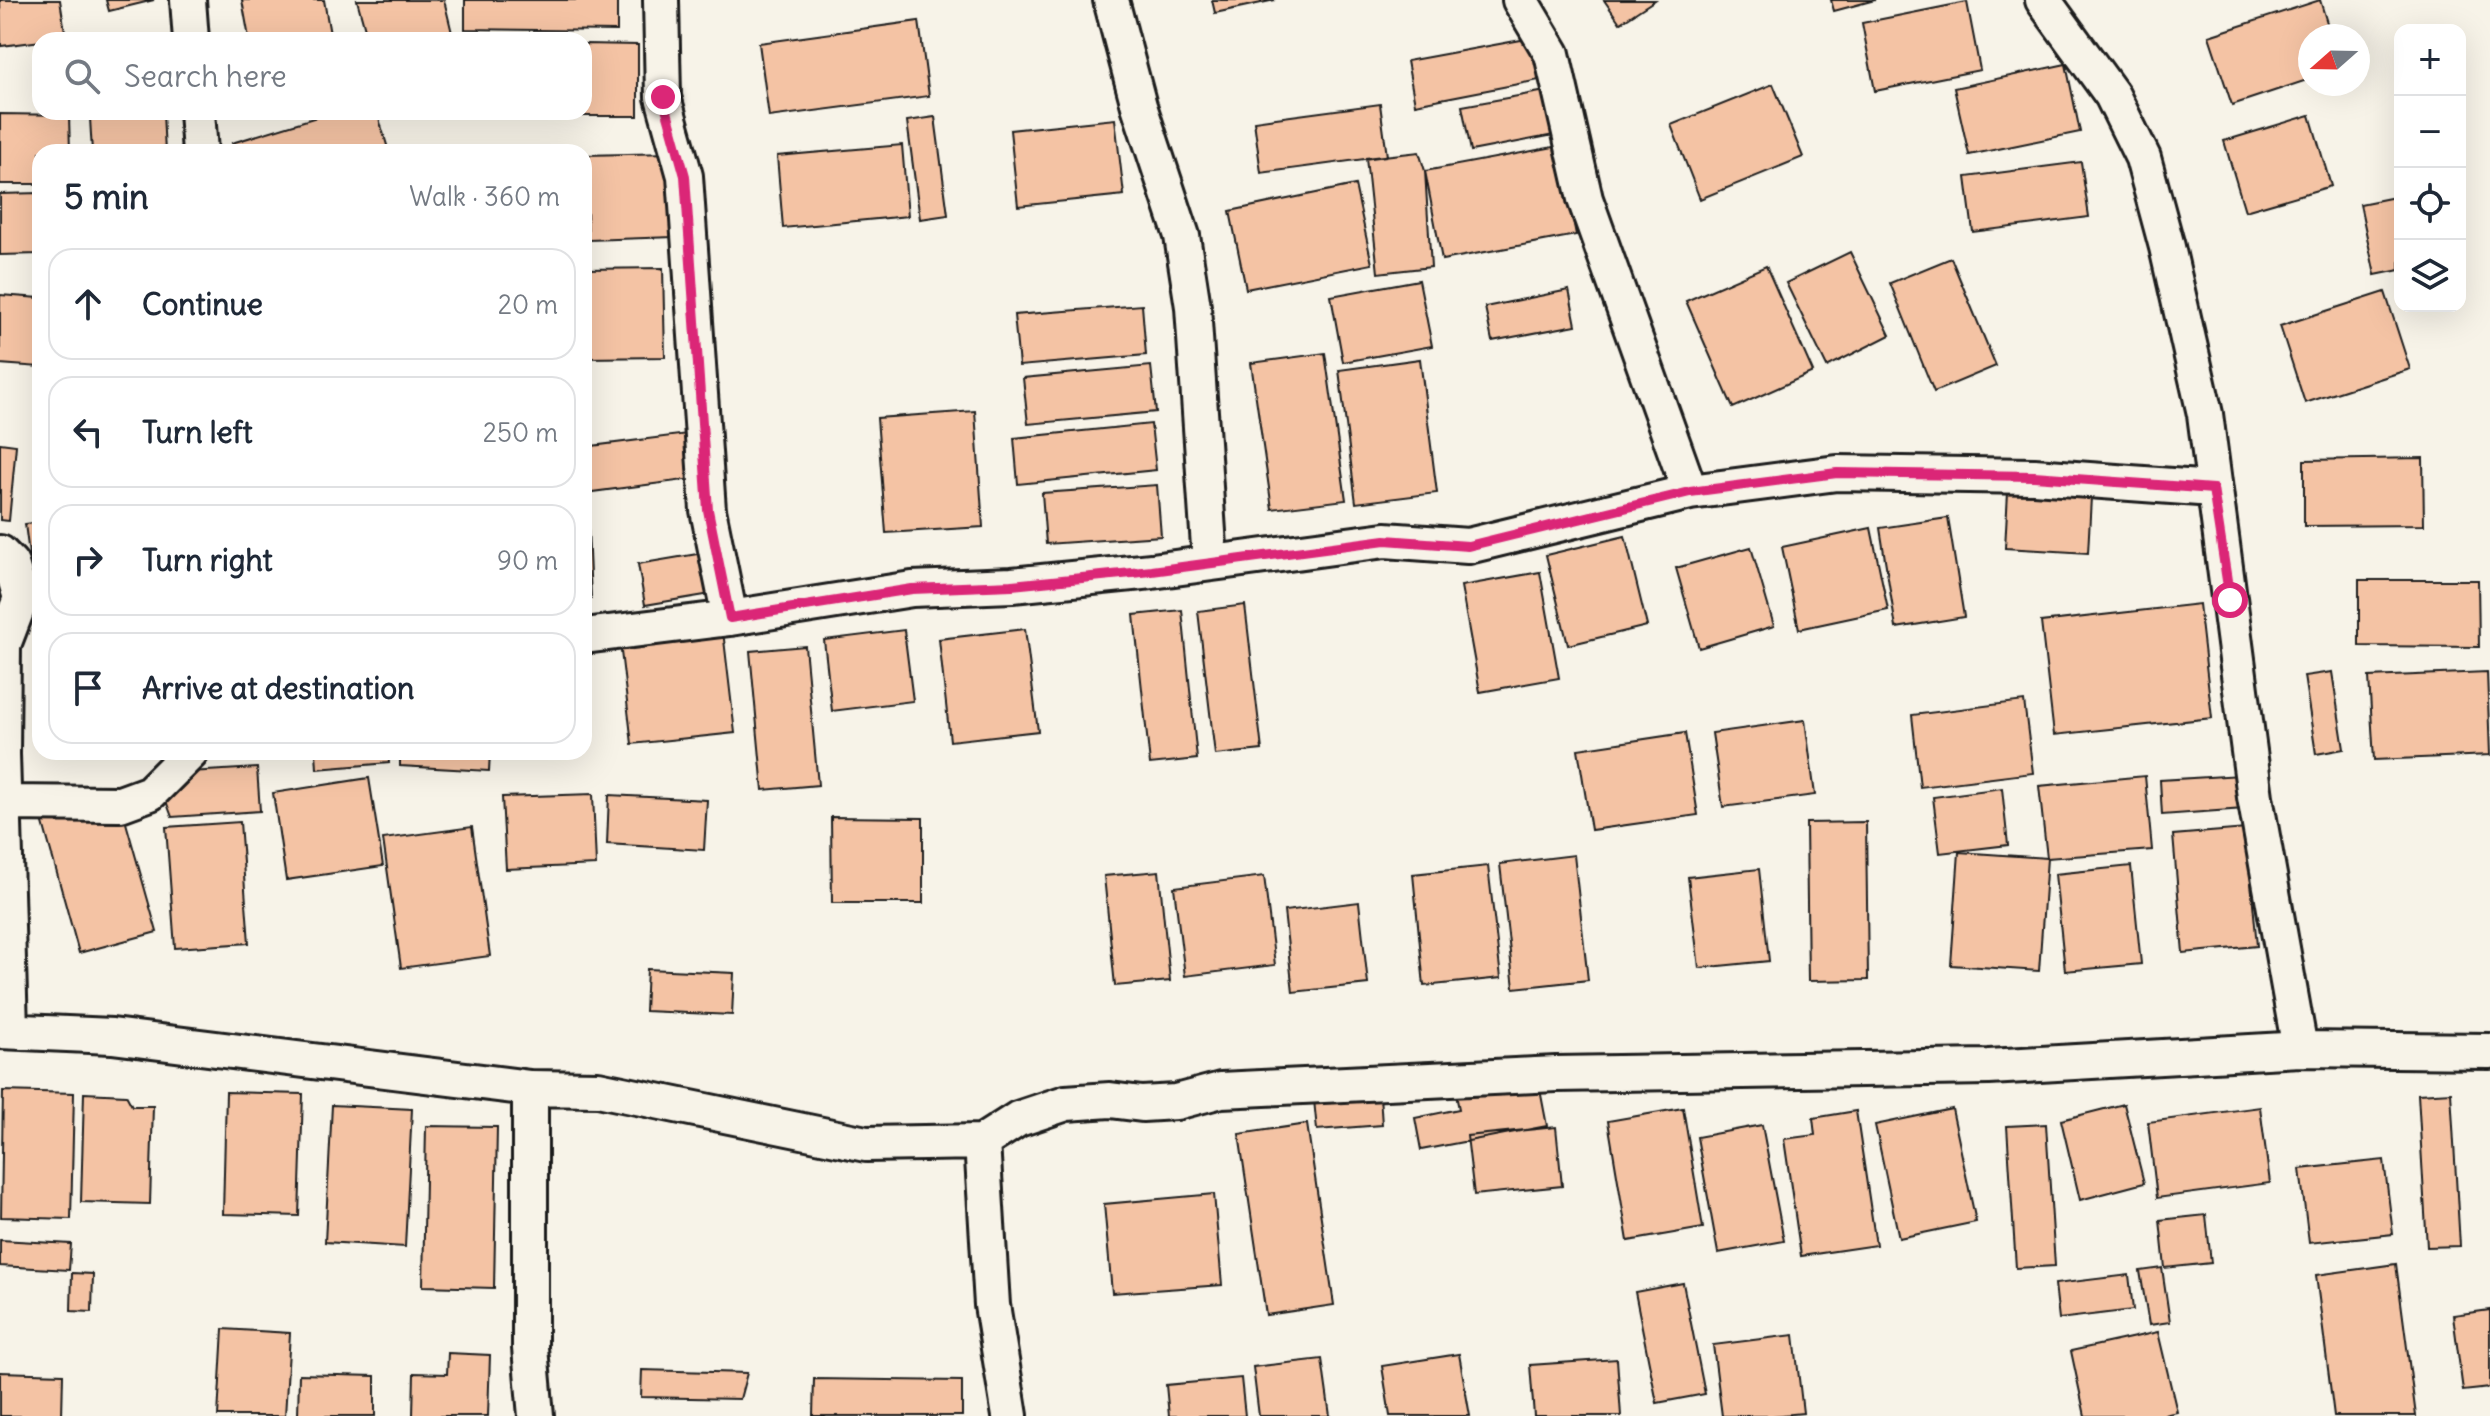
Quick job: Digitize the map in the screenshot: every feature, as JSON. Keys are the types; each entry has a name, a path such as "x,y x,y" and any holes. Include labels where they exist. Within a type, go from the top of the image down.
{"street":[{"path":"188,0 190,32"},
{"path":"661,0 663,97 685,176 708,510 730,618"},
{"path":"1111,0 1139,106 1182,236 1193,307 1210,562"},
{"path":"1520,0 1552,54 1585,199 1690,492"},
{"path":"2043,0 2112,95 2143,158 2167,247 2205,414 2255,797 2300,1049"},
{"path":"198,120 199,144"},
{"path":"592,635 730,618 912,589 1012,585 1152,571 1385,540 1468,546 1690,492 1837,473 2034,476 2213,489"},
{"path":"0,553 11,564 21,598 3,645 5,1031 112,1036 530,1088 598,1089 866,1144 982,1142 1018,1119 1066,1103 1110,1100 1142,1104 1176,1102 1221,1090 1556,1074 1989,1067 2300,1049 2490,1051"},
{"path":"4,803 81,805 128,802 150,793 183,760"},
{"path":"530,1088 530,1348 536,1416"},
{"path":"982,1142 992,1305 1010,1416"}],"building":[{"path":"0,0 60,0 65,32 32,32 32,42 1,46"},
{"path":"106,0 154,0 109,11"},
{"path":"242,0 324,0 330,32 248,32"},
{"path":"357,0 444,0 452,32 366,32"},
{"path":"465,0 617,0 617,31 465,29"},
{"path":"1212,0 1275,0 1215,13"},
{"path":"1604,0 1655,0 1620,23"},
{"path":"1831,0 1875,0 1834,11"},
{"path":"2320,0 2327,24 2298,24 2298,83 2232,105 2209,36"},
{"path":"1967,2 1980,70 1875,91 1862,23"},
{"path":"919,21 929,96 769,117 759,43"},
{"path":"1532,38 1539,80 1415,104 1407,61"},
{"path":"592,44 638,45 638,116 592,116"},
{"path":"2066,64 2080,132 1969,155 1954,88"},
{"path":"1773,84 1803,157 1700,199 1671,125"},
{"path":"1546,91 1554,135 1471,151 1462,106"},
{"path":"1380,104 1387,156 1261,173 1254,121"},
{"path":"0,114 32,114 32,120 69,120 70,144 32,144 32,184 0,184"},
{"path":"2310,115 2331,186 2245,211 2224,141"},
{"path":"935,117 948,215 920,219 907,121"},
{"path":"1115,119 1124,195 1018,206 1010,130"},
{"path":"90,120 163,120 165,144 92,144"},
{"path":"307,120 379,120 387,144 232,144"},
{"path":"902,145 908,216 783,228 777,156"},
{"path":"1559,146 1576,235 1442,260 1425,171"},
{"path":"1419,152 1425,171 1431,267 1378,273 1366,158"},
{"path":"671,153 674,237 592,240 592,155"},
{"path":"2081,162 2089,217 1973,232 1966,177"},
{"path":"1355,185 1372,264 1246,289 1230,211"},
{"path":"32,193 32,254 0,255 0,194"},
{"path":"2394,197 2394,271 2375,275 2360,204"},
{"path":"1850,252 1890,335 1827,367 1786,283"},
{"path":"1951,258 1996,366 1934,392 1890,283"},
{"path":"1766,266 1813,372 1733,408 1686,301"},
{"path":"663,268 665,357 592,358 592,269"},
{"path":"1419,280 1432,346 1343,362 1331,296"},
{"path":"1569,290 1576,325 1492,341 1485,307"},
{"path":"2385,292 2410,369 2305,403 2280,326"},
{"path":"0,295 32,297 32,366 0,364"},
{"path":"1142,305 1146,355 1019,366 1014,315"},
{"path":"1325,353 1346,500 1272,509 1251,363"},
{"path":"1420,359 1437,493 1356,503 1339,370"},
{"path":"1151,366 1156,412 1028,424 1023,378"},
{"path":"975,411 983,527 886,533 877,418"},
{"path":"1151,424 1156,470 1018,484 1014,438"},
{"path":"687,434 693,479 592,492 592,446"},
{"path":"0,443 16,445 9,521 0,520"},
{"path":"2423,458 2424,525 2304,526 2304,460"},
{"path":"1157,485 1161,536 1046,544 1042,493"},
{"path":"2008,492 2091,497 2088,553 2005,548"},
{"path":"1948,518 1964,617 1896,628 1880,528"},
{"path":"32,523 32,577 25,524"},
{"path":"1871,528 1888,610 1799,629 1782,547"},
{"path":"1625,536 1647,626 1568,645 1546,555"},
{"path":"1751,547 1774,626 1699,648 1676,568"},
{"path":"733,548 741,589 645,605 638,564"},
{"path":"1540,572 1559,678 1480,692 1461,586"},
{"path":"2359,580 2478,580 2479,647 2359,646"},
{"path":"2199,604 2212,718 2054,735 2041,622"},
{"path":"1245,605 1262,750 1215,755 1198,611"},
{"path":"1182,610 1197,759 1150,764 1134,615"},
{"path":"1025,629 1038,731 950,741 939,639"},
{"path":"904,630 913,701 832,711 824,640"},
{"path":"723,631 735,733 632,744 620,643"},
{"path":"805,646 818,785 763,790 750,651"},
{"path":"2332,672 2344,749 2316,754 2304,676"},
{"path":"2487,672 2490,755 2374,760 2369,677"},
{"path":"2024,701 2033,773 1920,787 1912,715"},
{"path":"1805,720 1815,795 1723,807 1712,733"},
{"path":"1685,733 1698,815 1591,830 1578,749"},
{"path":"316,760 389,760 389,763 317,769"},
{"path":"400,760 490,760 489,771 400,766"},
{"path":"257,768 260,811 172,817 156,774"},
{"path":"2241,775 2244,809 2162,815 2160,780"},
{"path":"2145,776 2152,850 2047,858 2039,786"},
{"path":"369,778 383,866 286,880 273,793"},
{"path":"2002,788 2008,845 1940,853 1933,797"},
{"path":"117,791 157,932 79,953 40,812"},
{"path":"593,794 596,865 506,869 502,797"},
{"path":"609,795 707,800 704,850 607,844"},
{"path":"831,817 923,818 923,903 832,903"},
{"path":"240,822 249,943 175,948 166,827"},
{"path":"1866,822 1868,980 1808,981 1806,823"},
{"path":"472,827 490,956 401,968 383,839"},
{"path":"2246,829 2257,946 2183,953 2173,835"},
{"path":"1959,852 2047,858 2039,971 1951,965"},
{"path":"1574,855 1588,980 1514,988 1500,864"},
{"path":"1488,866 1501,978 1424,986 1413,874"},
{"path":"2131,866 2141,964 2065,971 2055,874"},
{"path":"1759,869 1769,961 1699,968 1688,877"},
{"path":"1159,871 1170,981 1115,986 1104,876"},
{"path":"1264,876 1275,965 1185,976 1174,887"},
{"path":"1359,902 1368,984 1293,992 1284,911"},
{"path":"647,969 734,973 732,1015 645,1011"},
{"path":"1538,1079 1547,1126 1421,1150 1415,1118 1459,1109 1456,1095"},
{"path":"3,1091 74,1093 71,1219 1,1217"},
{"path":"226,1092 303,1094 299,1216 223,1214"},
{"path":"2451,1092 2460,1246 2427,1247 2418,1094"},
{"path":"84,1093 126,1095 132,1106 153,1106 150,1204 81,1202"},
{"path":"1380,1095 1382,1125 1317,1130 1314,1100"},
{"path":"2124,1104 2144,1183 2080,1200 2061,1120"},
{"path":"332,1105 412,1109 405,1247 325,1242"},
{"path":"2260,1107 2270,1183 2157,1198 2148,1122"},
{"path":"1683,1108 1703,1228 1628,1241 1608,1121"},
{"path":"1952,1109 1976,1222 1899,1238 1875,1125"},
{"path":"1856,1111 1876,1245 1801,1256 1784,1139 1815,1135 1813,1118"},
{"path":"1307,1124 1334,1305 1266,1315 1239,1134"},
{"path":"2046,1124 2055,1266 2016,1268 2007,1126"},
{"path":"1762,1125 1784,1241 1718,1253 1697,1137"},
{"path":"426,1126 497,1127 494,1288 423,1286"},
{"path":"1556,1127 1562,1186 1474,1195 1467,1136"},
{"path":"2384,1160 2393,1234 2309,1243 2300,1169"},
{"path":"1214,1194 1222,1285 1112,1293 1104,1204"},
{"path":"2206,1215 2211,1263 2165,1268 2160,1220"},
{"path":"0,1240 71,1244 69,1270 0,1266"},
{"path":"2396,1264 2416,1416 2334,1416 2316,1275"},
{"path":"2162,1268 2170,1322 2149,1325 2140,1271"},
{"path":"72,1273 93,1274 92,1312 71,1311"},
{"path":"2129,1275 2133,1310 2059,1319 2055,1284"},
{"path":"1683,1283 1705,1394 1657,1403 1635,1292"},
{"path":"2490,1310 2490,1388 2463,1391 2453,1315"},
{"path":"223,1329 290,1333 285,1416 218,1416"},
{"path":"2158,1332 2177,1412 2160,1416 2085,1416 2071,1351"},
{"path":"1794,1335 1803,1413 1722,1416 1713,1345"},
{"path":"448,1353 490,1355 488,1416 413,1416 414,1373 447,1374"},
{"path":"1459,1354 1470,1416 1390,1416 1382,1366"},
{"path":"1322,1359 1330,1416 1259,1416 1253,1367"},
{"path":"1617,1359 1621,1416 1534,1416 1530,1365"},
{"path":"642,1370 747,1373 740,1399 641,1397"},
{"path":"0,1372 63,1374 62,1416 0,1416"},
{"path":"299,1374 375,1376 375,1416 298,1416"},
{"path":"1241,1378 1245,1416 1169,1416 1166,1385"},
{"path":"814,1379 962,1381 962,1416 813,1416"}],"route":[{"path":"663,97 685,176 708,510 730,618 912,589 1012,585 1152,571 1385,540 1468,546 1690,492 1837,473 2034,476 2213,489 2230,600"}]}
